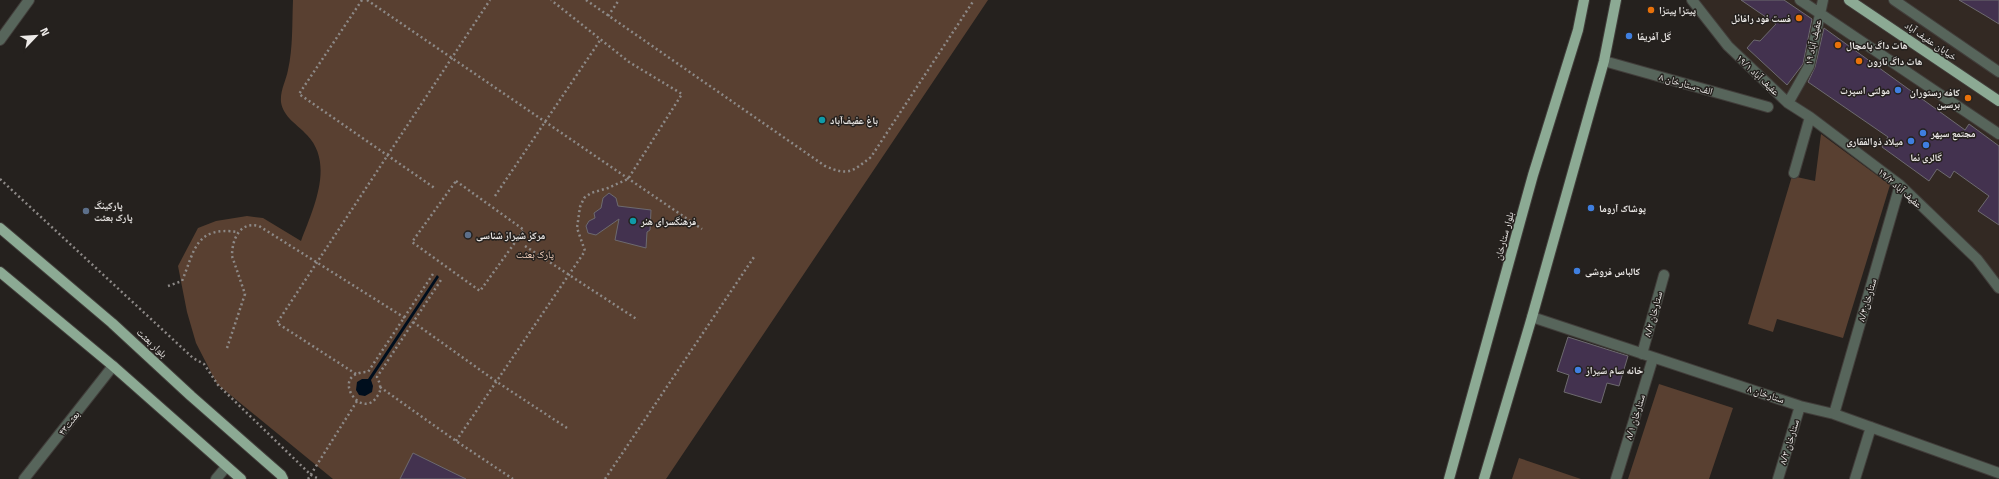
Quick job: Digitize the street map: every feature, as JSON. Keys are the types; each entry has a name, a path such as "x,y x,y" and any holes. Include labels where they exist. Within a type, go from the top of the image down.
{"main road":[{"name":"بلوار ستارخان","path":"1449,479 1533,175 1578,30 1584,0"},
{"path":"1484,479 1532,317 1604,62 1616,0"},
{"name":"خیابان عفیف آباد","path":"1849,0 1999,101"},
{"name":"بلوار بعثت","path":"0,228 112,323 191,396 281,475 283,479"},
{"path":"0,272 113,366 241,479"}],"street":[{"path":"0,40 29,0"},
{"name":"عفیف آباد ۱۹/۱","path":"1692,0 1728,46 1788,103"},
{"path":"1800,0 1999,134"},
{"name":"عفیف آباد ۱۹","path":"1788,103 1809,66 1823,0"},
{"path":"1894,0 1999,72"},
{"name":"۸ الف-ستارخان","path":"1604,62 1768,107"},
{"name":"عفیف آباد ۱۹/۲","path":"1788,103 1810,117 1900,185 1977,259 1999,288"},
{"path":"1794,173 1810,117"},
{"name":"ستارخان۸/۴","path":"1834,414 1900,185"},
{"name":"ستارخان ۸/۲","path":"1642,354 1664,275"},
{"name":"ستارخان ۸","path":"1532,317 1800,406 1834,414 1999,473"},
{"name":"ستارخان ۸/۱","path":"1617,478 1653,358"},
{"name":"بعثت۴۳","path":"24,479 113,366"},
{"name":"ستارخان ۸/۳","path":"1778,479 1800,406"},
{"path":"1855,479 1871,427"},
{"path":"216,479 226,467"}],"path":[{"path":"362,0 299,94 436,189"},
{"path":"367,0 702,230"},
{"path":"356,374 277,323 490,0"},
{"path":"456,442 585,251 577,228 580,207 584,198 591,193 608,188 628,179 682,94 629,62 601,38 551,0"},
{"path":"586,0 825,166 840,173 856,170 871,158 974,0"},
{"path":"608,16 619,0"},
{"path":"495,196 601,38"},
{"path":"0,179 193,358 204,364 218,385 311,475 319,479"},
{"path":"456,181 524,230 480,291 412,242 456,181"},
{"path":"227,348 245,294 232,256 238,232 244,226 251,224 259,226 318,262 405,318"},
{"path":"168,286 182,281 199,240 205,236 220,231 238,232"},
{"path":"526,246 638,320"},
{"path":"605,479 754,257"},
{"path":"433,274 368,372 356,374 352,377 349,387 352,397 357,401 366,403 378,396 380,387 377,377 441,280"},
{"path":"413,322 497,382 567,428"},
{"path":"380,387 456,442 513,479"},
{"path":"308,479 357,401"}],"shaded area":[{"path":"1686,0 1999,0 1999,287 1921,200 1794,103"}],"green space":[{"name":"پارک بعثت","path":"293,0 988,0 666,479 333,479 217,384 196,343 187,312 178,266 198,228 216,221 247,216 263,218 301,241 316,201 321,173 320,159 315,147 307,135 291,120 282,107 281,102 281,93 290,62"},
{"path":"1821,134 1890,185 1843,338 1777,319 1773,332 1748,324 1792,176 1815,181"},
{"path":"1659,384 1733,408 1709,479 1628,479"},
{"path":"1519,458 1581,479 1512,479"}],"water":[{"path":"437,275 439,277 371,380 373,386 372,392 365,396 359,395 356,390 357,382 362,379 368,379"}],"building":[{"path":"1741,0 1784,0 1812,19 1803,64 1787,85 1747,48 1754,40 1760,41 1776,24"},
{"path":"1959,0 1999,0 1999,24 1986,16"},
{"path":"1824,28 1965,130 1969,124 1999,146 1999,225 1978,211 1989,196 1954,171 1950,178 1937,169 1929,181 1882,147 1888,137 1808,82 1815,67"},
{"name":"فرهنگسرای هنر","path":"609,193 616,198 618,206 651,210 650,230 647,232 646,248 615,240 619,219 596,235 588,233 586,226 589,221 595,218 594,213 601,208 603,198"},
{"path":"1568,337 1628,356 1619,386 1607,383 1601,403 1564,392 1569,375 1557,371"},
{"path":"413,453 466,479 400,479"}],"place":[{"name":"پیتزا پیتزا","path":"1651,10"},
{"name":"فست فود رافائل","path":"1799,18"},
{"name":"گل آفریقا","path":"1629,36"},
{"name":"هات داگ پامچال","path":"1838,45"},
{"name":"هات داگ نارون","path":"1859,61"},
{"name":"مولتی اسپرت","path":"1898,90"},
{"name":"کافه رستوران برسین","path":"1968,98"},
{"name":"باغ عفیف‌آباد","path":"822,120"},
{"name":"مجتمع سپهر","path":"1923,133"},
{"name":"میلاد ذوالفقاری","path":"1911,141"},
{"name":"گالری نما","path":"1926,145"},
{"name":"پوشاک آروما","path":"1591,208"},
{"name":"پارکینگ پارک بعثت","path":"86,211"},
{"name":"فرهنگسرای هنر","path":"633,221"},
{"name":"مرکز شیراز شناسی","path":"468,235"},
{"name":"کالباس فروشی","path":"1577,271"},
{"name":"خانه سام شیراز","path":"1578,370"}]}
